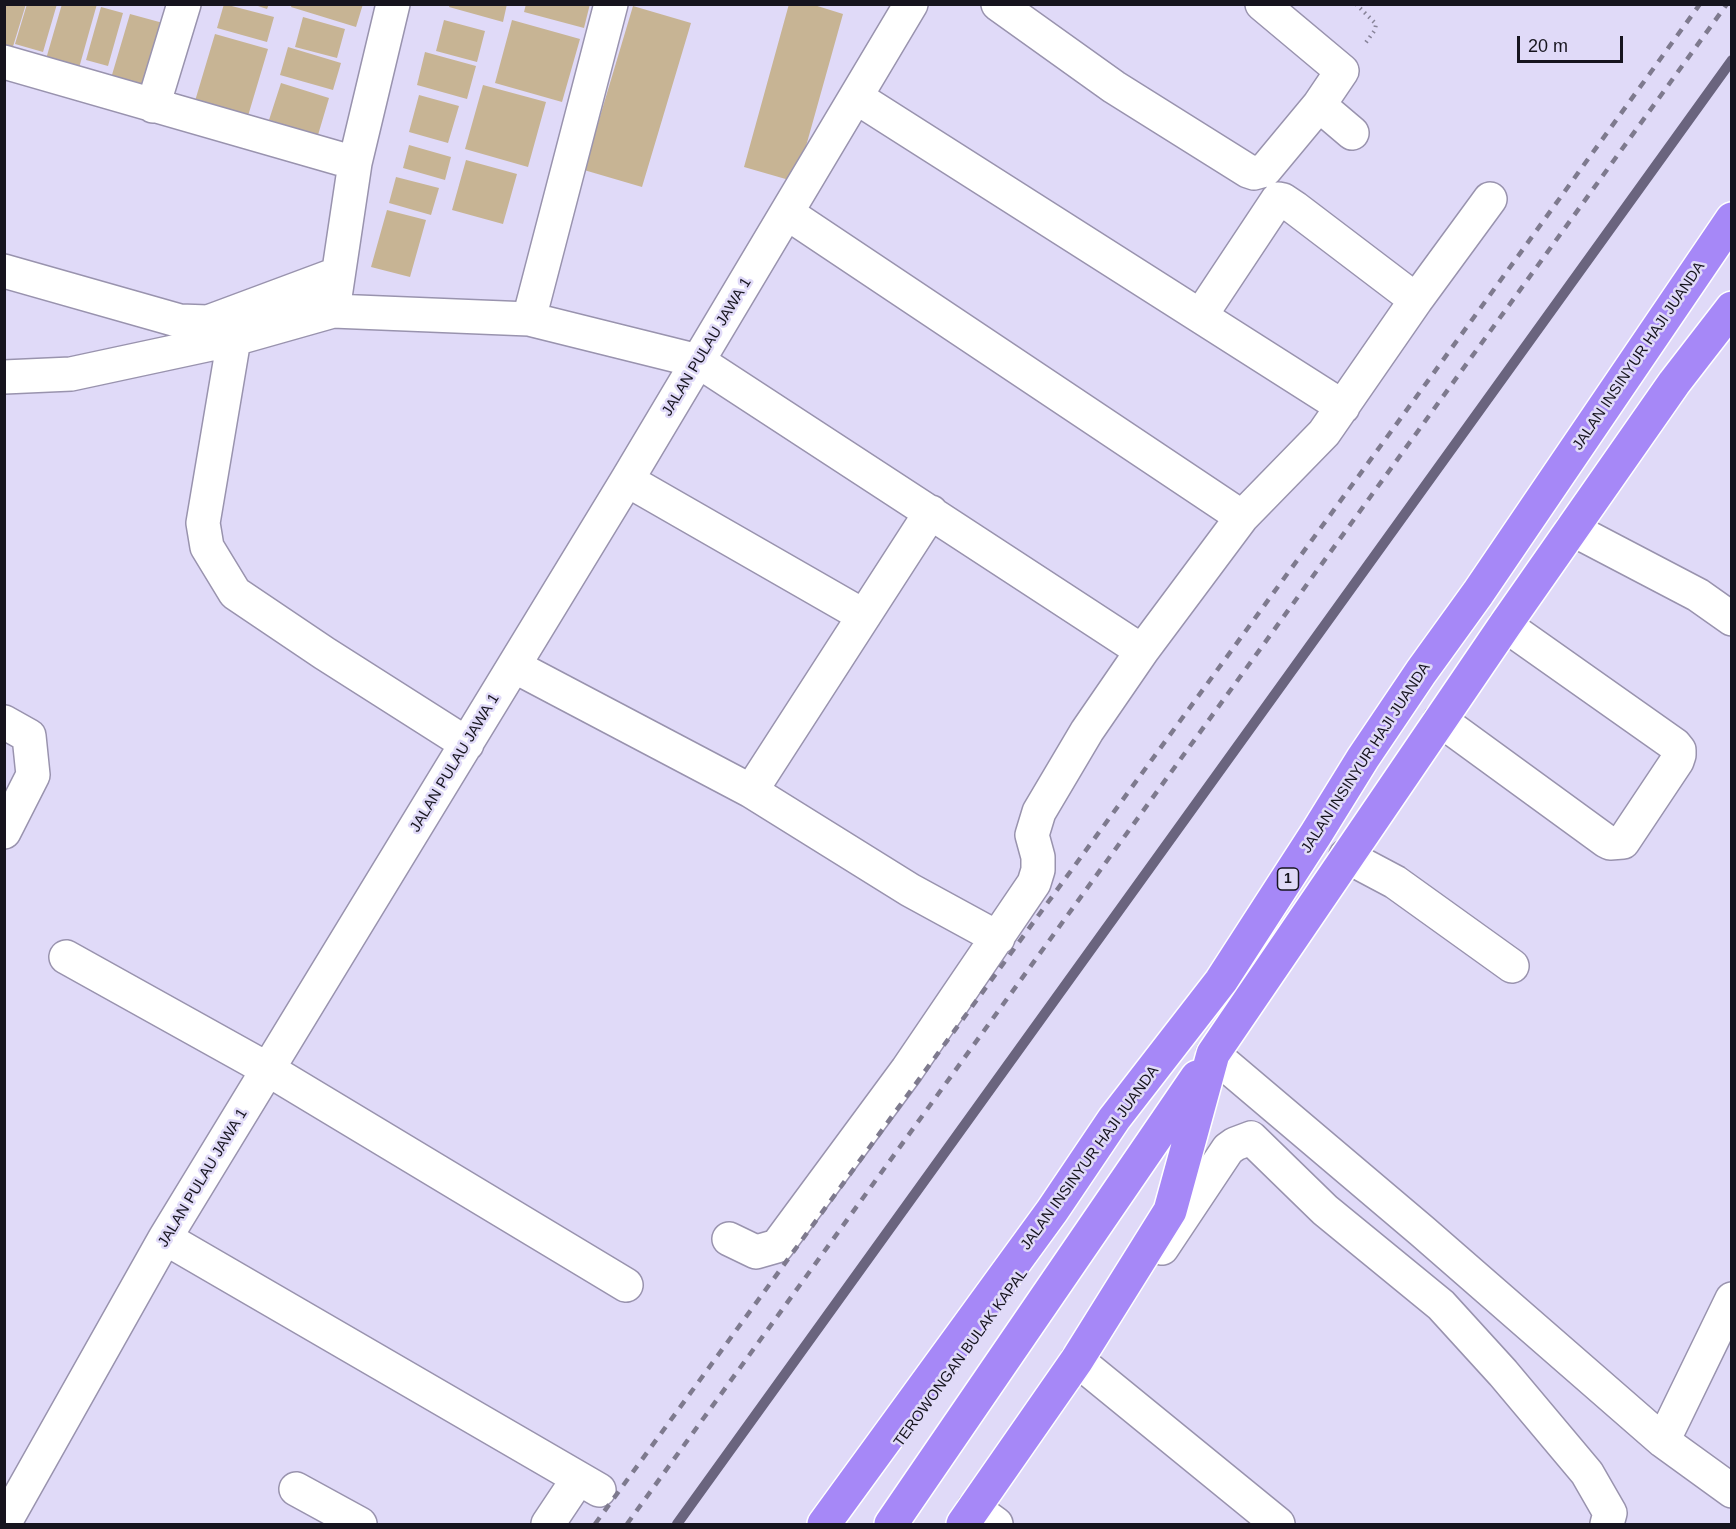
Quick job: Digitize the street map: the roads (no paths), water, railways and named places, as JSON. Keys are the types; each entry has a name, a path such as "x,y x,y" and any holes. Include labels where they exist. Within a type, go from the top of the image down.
{"highway":[{"name":"JALAN INSINYUR HAJI JUANDA","path":"824,1524 1045,1220 1114,1119 1221,981 1363,758 1647,346 1731,219"},
{"name":"1","path":"891,1524 1505,625 1674,383 1731,308"},
{"name":"TEROWONGAN BULAK KAPAL","path":"841,1524 996,1311 1221,981"},
{"name":"1","path":"977,1519 1080,1362 1170,1211 1214,1054"}],"street":[{"path":"153,106 184,4"},
{"path":"333,311 355,163 393,4"},
{"path":"529,319 611,4"},
{"name":"JALAN PULAU JAWA 1","path":"4,1524 165,1238 627,480 911,4"},
{"path":"998,4 1114,87 1254,173 1265,170 1319,105 1342,71 1262,4"},
{"path":"5,65 355,163"},
{"path":"856,97 1343,407"},
{"path":"1319,105 1352,133"},
{"path":"1201,315 1278,199 1284,200 1295,208 1416,300"},
{"path":"729,1239 756,1252 777,1246 907,1070 1034,883 1038,870 1038,857 1032,835 1034,822 1087,731 1142,651 1242,517 1314,444 1343,407 1416,300 1490,199"},
{"path":"787,213 1242,517"},
{"path":"4,271 190,322 208,322 337,274"},
{"path":"4,378 71,374 234,339 333,311 529,319 698,361 1142,651"},
{"path":"234,339 203,523 207,548 235,592 324,653 467,744"},
{"path":"627,480 864,615"},
{"path":"751,791 931,512"},
{"path":"1572,530 1698,595 1731,620"},
{"path":"1440,720 1606,840 1623,842 1677,761 1679,750 1505,625"},
{"path":"514,666 751,791 909,890 998,938"},
{"path":"4,722 29,736 33,775 4,832"},
{"path":"1346,856 1395,882 1512,966"},
{"path":"66,957 269,1070 626,1285"},
{"path":"1214,1054 1663,1441 1731,1491"},
{"path":"1278,1524 1080,1362 1228,1149 1251,1138 1325,1210 1441,1305 1503,1373 1587,1473 1610,1513 1607,1524"},
{"path":"165,1238 589,1484 548,1524"},
{"path":"1663,1441 1731,1299"},
{"path":"296,1489 360,1524"}],"waterway":[{"path":"677,1524 1732,60"}],"railway":[{"path":"595,1524 1700,4"},
{"path":"627,1524 1727,4"}]}
